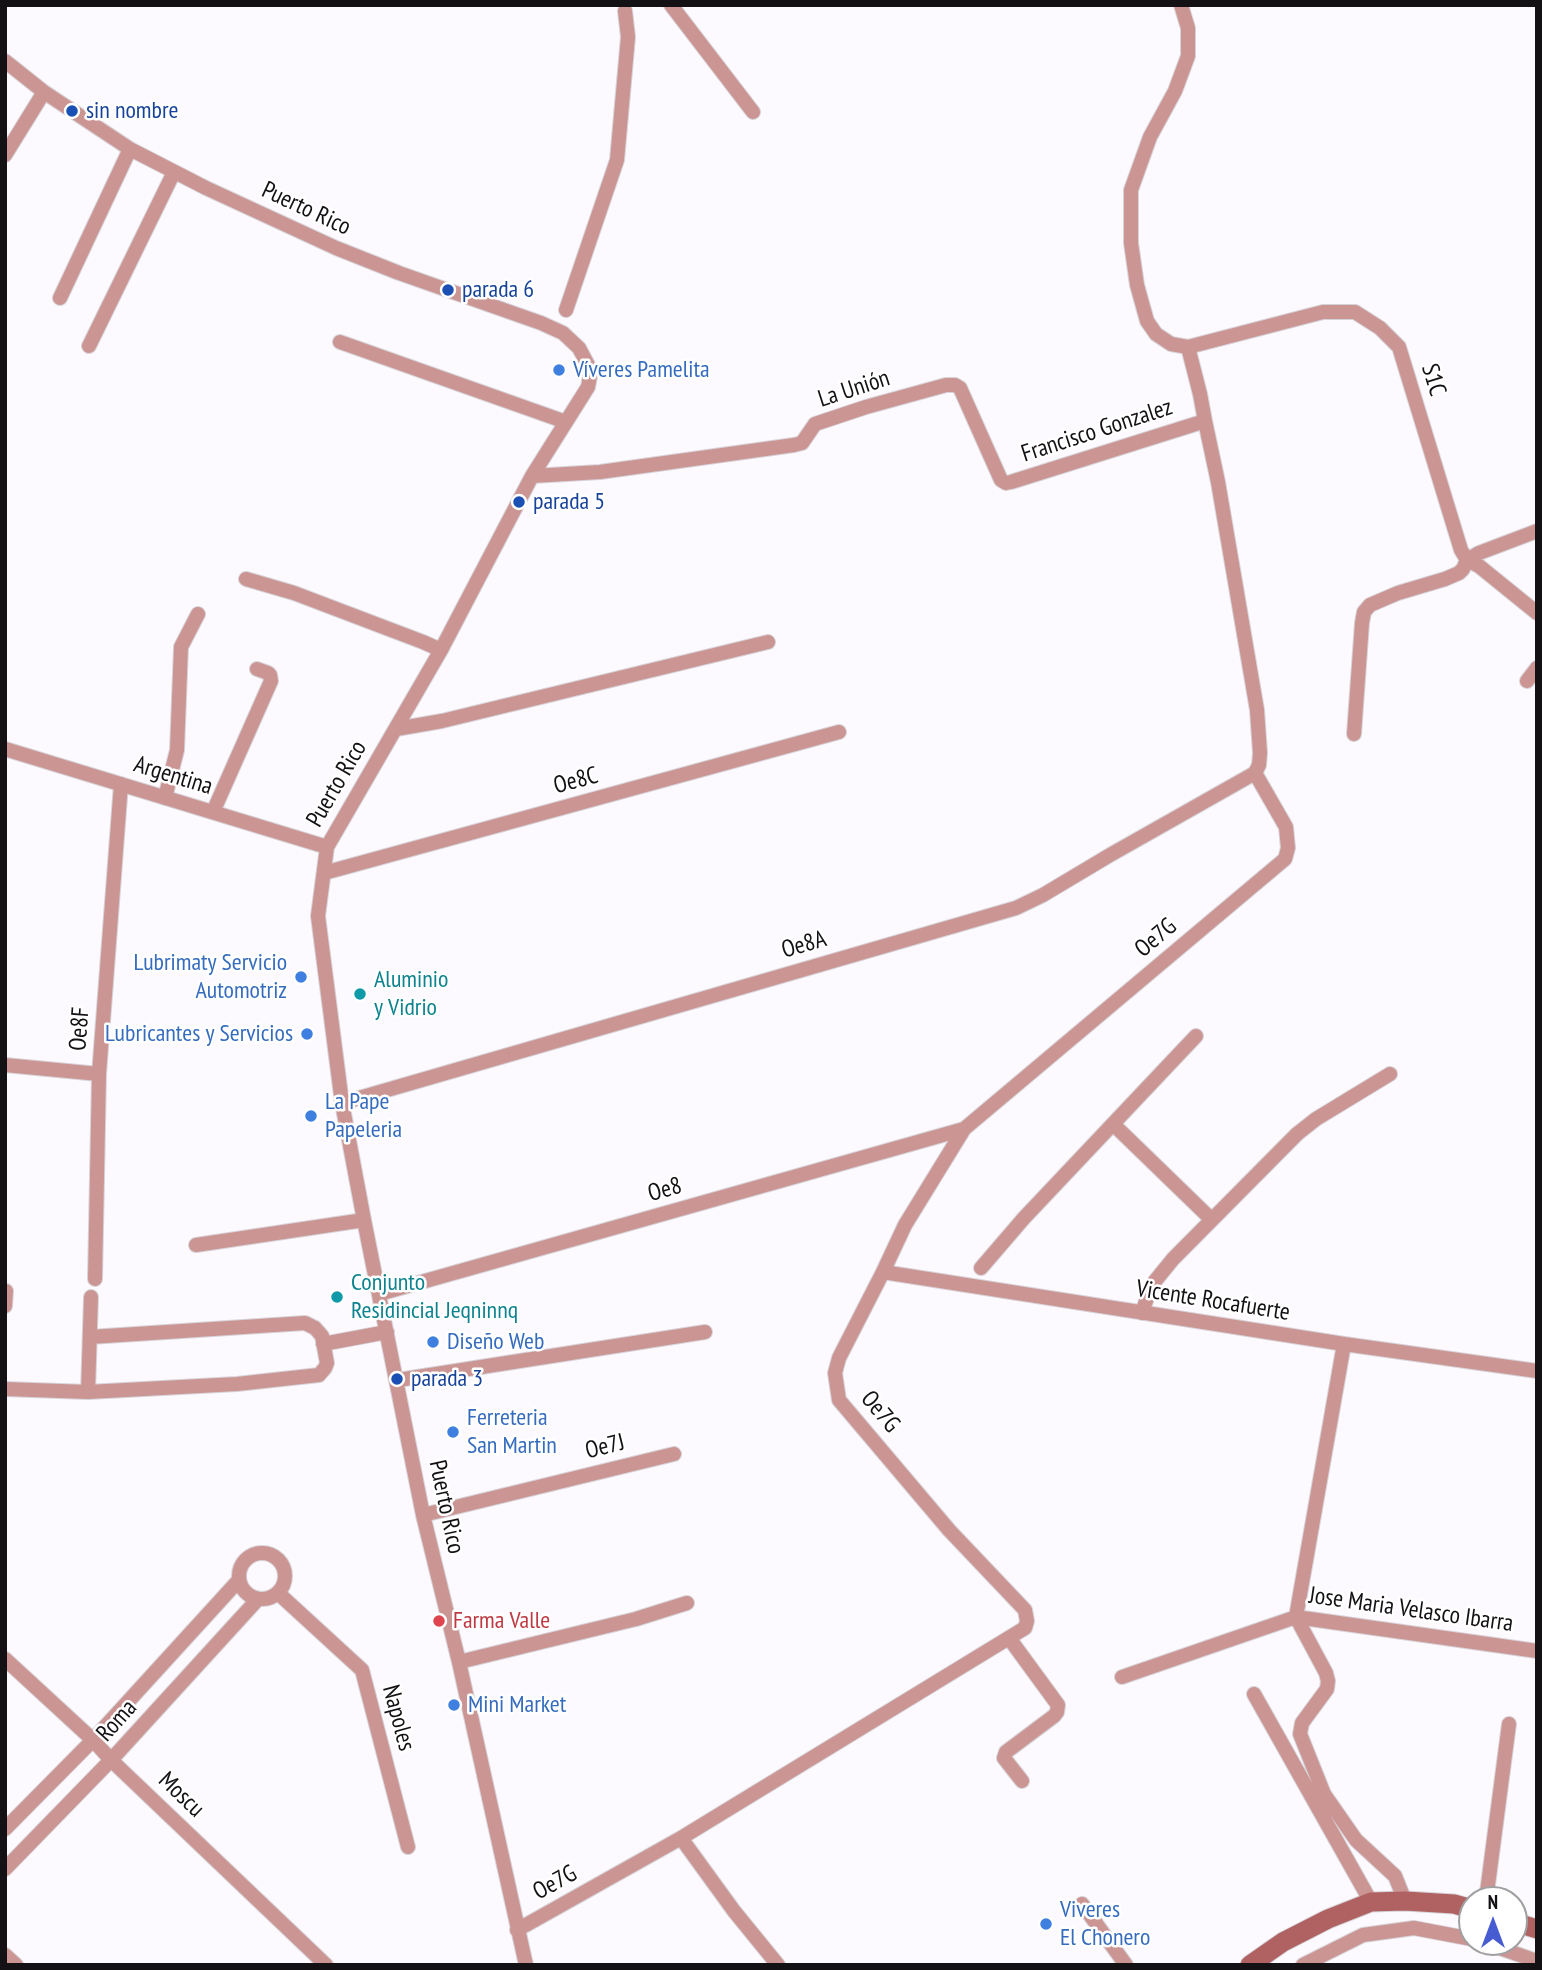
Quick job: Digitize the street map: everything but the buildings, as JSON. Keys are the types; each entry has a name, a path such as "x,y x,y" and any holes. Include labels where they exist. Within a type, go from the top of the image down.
{"street":[{"path":"671,5 752,112"},
{"path":"1181,5 1188,28 1188,55 1175,90 1150,137 1131,190 1131,243 1137,285 1147,321 1156,334 1171,344 1188,347"},
{"path":"566,310 617,160 628,37 625,7"},
{"name":"Puerto Rico","path":"5,61 44,92 130,149 174,172 336,248 563,333 579,348 588,365 588,387 532,476 441,650 327,847 318,916 341,1103 364,1220 424,1515 526,1965"},
{"path":"5,155 44,92"},
{"path":"60,298 130,149"},
{"path":"89,346 174,172"},
{"name":"S1C","path":"1188,347 1323,312 1355,312 1380,328 1399,346 1461,550 1467,560"},
{"path":"340,342 566,422"},
{"name":"Francisco Gonzalez","path":"1011,482 1205,421 1188,347"},
{"name":"La Unión","path":"532,476 600,472 794,445 802,443 815,424 919,392 955,385 960,388 1001,480 1011,482"},
{"path":"1205,421 1258,710 1260,753 1255,773"},
{"path":"1354,734 1364,612 1377,601 1459,573 1467,560 1479,553 1537,531"},
{"path":"1467,560 1479,566 1537,613"},
{"path":"246,579 294,593 441,650"},
{"path":"165,798 177,750 181,647 198,614"},
{"path":"396,729 463,716 768,642"},
{"path":"1527,681 1537,668"},
{"path":"213,812 271,681 268,673 257,669"},
{"name":"Oe8C","path":"324,873 839,732"},
{"name":"Argentina","path":"5,749 327,847"},
{"name":"Oe8A","path":"341,1103 1016,908 1255,773"},
{"name":"Oe7G","path":"517,1930 681,1838 1025,1628 1025,1610 949,1530 839,1399 835,1373 839,1359 905,1226 964,1129 1285,859 1288,848 1286,827 1255,773"},
{"name":"Oe8F","path":"95,1279 99,1074 121,784"},
{"path":"981,1268 1024,1218 1196,1036"},
{"path":"5,1065 99,1074"},
{"path":"1142,1313 1154,1280 1297,1134 1316,1119 1390,1074"},
{"path":"1113,1124 1211,1219"},
{"name":"Oe8","path":"379,1294 964,1129"},
{"path":"197,1245 364,1220"},
{"name":"Vicente Rocafuerte","path":"883,1272 1344,1344 1537,1371"},
{"path":"5,1306 6,1291"},
{"path":"88,1392 91,1297"},
{"path":"5,1389 88,1392 237,1384 319,1375 327,1363 319,1331 305,1323 90,1338"},
{"path":"323,1344 387,1332"},
{"path":"398,1380 705,1332"},
{"path":"1344,1344 1296,1616 1328,1681 1327,1689 1300,1728 1301,1740 1324,1794 1356,1840 1395,1876 1405,1900"},
{"name":"Oe7J","path":"424,1515 674,1454"},
{"path":"260,1553 270,1554 278,1559 284,1567 285,1576 278,1594 269,1599 258,1599 245,1593 239,1580 239,1570 243,1562 260,1553"},
{"name":"Roma","path":"5,1829 93,1740 239,1580"},
{"name":"Napoles","path":"278,1594 362,1670 408,1847"},
{"name":"Roma","path":"5,1869 111,1760 258,1599"},
{"path":"459,1662 636,1619 687,1603"},
{"name":"Jose Maria Velasco Ibarra","path":"1122,1677 1296,1616 1537,1651"},
{"path":"1009,1638 1058,1705 1054,1716 1006,1752 1004,1758 1022,1781"},
{"name":"Moscu","path":"5,1659 326,1965"},
{"path":"1254,1694 1371,1902"},
{"path":"1488,1886 1509,1724"},
{"path":"681,1838 734,1911 778,1965"},
{"path":"1250,1965 1305,1930 1371,1902 1405,1900 1458,1905"},
{"path":"1082,1904 1126,1965"},
{"path":"1303,1965 1363,1935 1414,1928 1458,1936"},
{"path":"5,1955 16,1965"}],"place":[{"name":"sin nombre","path":"72,111"},
{"name":"parada 6","path":"448,290"},
{"name":"Víveres Pamelita","path":"559,370"},
{"name":"parada 5","path":"519,502"},
{"name":"Lubrimaty Servicio Automotriz","path":"301,977"},
{"name":"Aluminio y Vidrio","path":"360,994"},
{"name":"Lubricantes y Servicios","path":"307,1034"},
{"name":"La Pape Papeleria","path":"311,1116"},
{"name":"Conjunto Residincial Jeqninnq","path":"337,1297"},
{"name":"Diseño Web","path":"433,1342"},
{"name":"parada 3","path":"397,1379"},
{"name":"Ferreteria San Martin","path":"453,1432"},
{"name":"Farma Valle","path":"439,1621"},
{"name":"Mini Market","path":"454,1705"},
{"name":"Viveres El Chonero","path":"1046,1924"}]}
